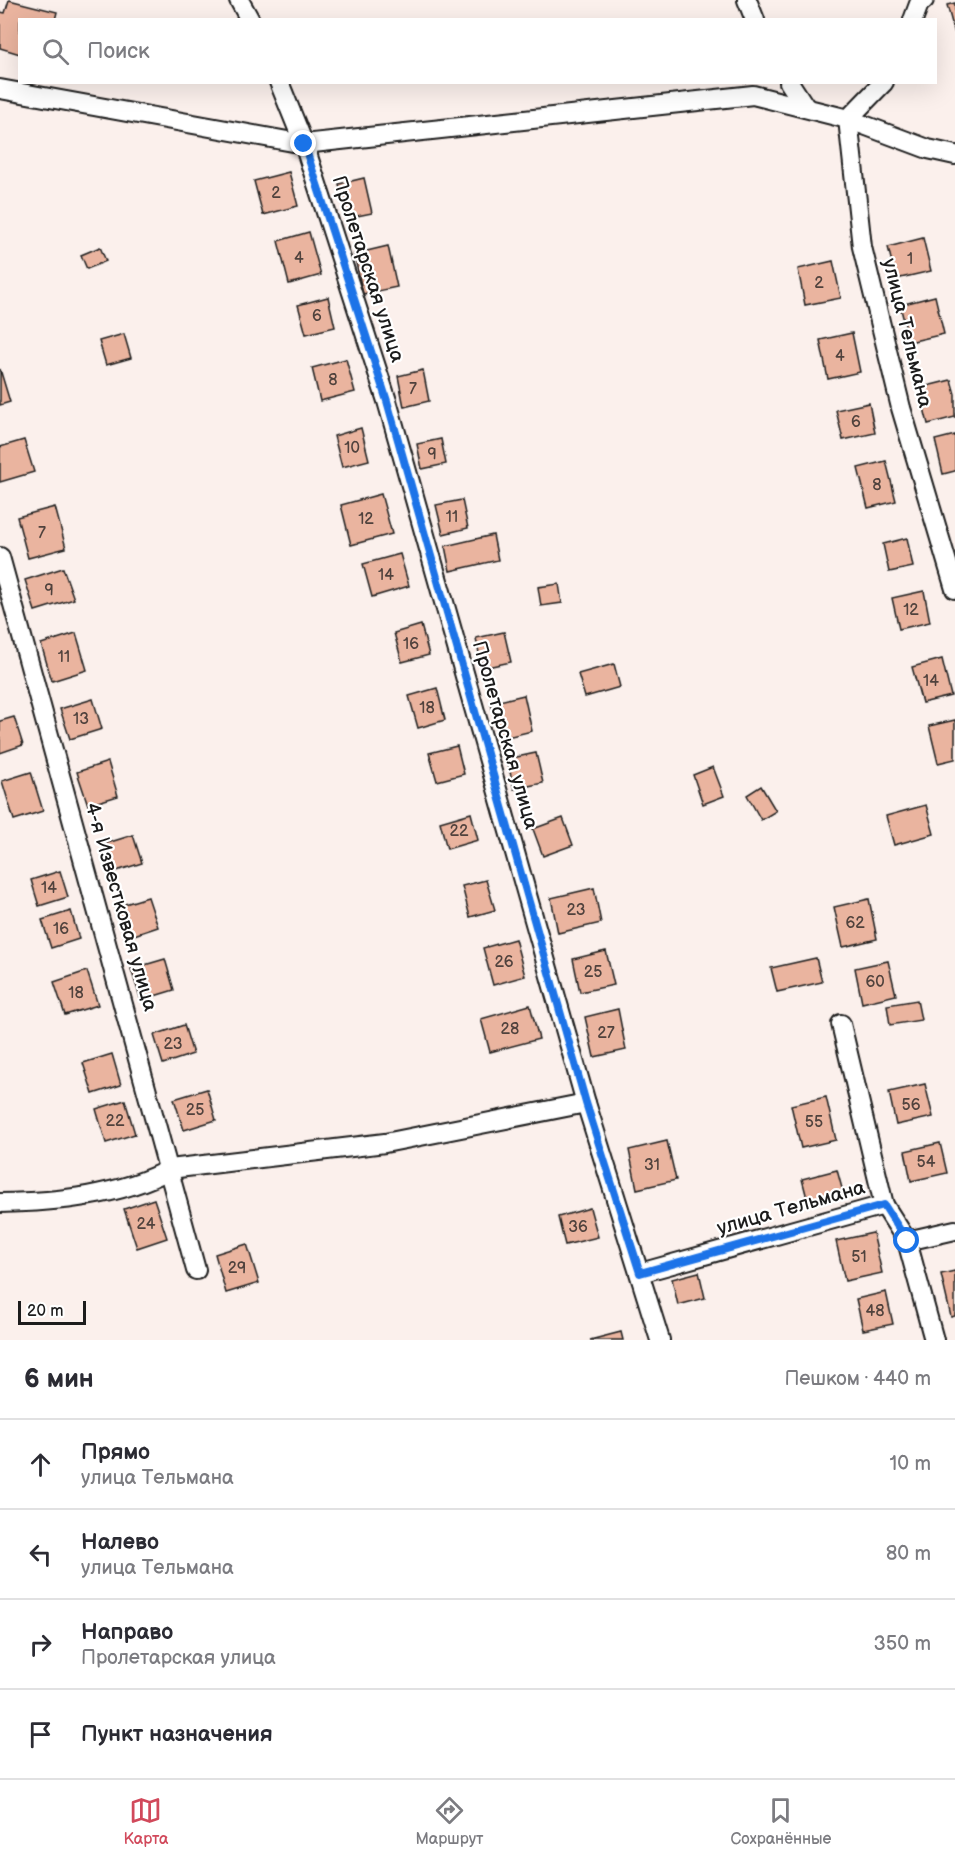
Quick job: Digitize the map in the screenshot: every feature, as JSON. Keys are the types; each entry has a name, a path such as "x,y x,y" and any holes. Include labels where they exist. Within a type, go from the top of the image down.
{"street":[{"path":"239,0 249,18"},
{"path":"747,0 754,18"},
{"path":"914,18 919,4 924,0"},
{"name":"Пролетарская улица","path":"280,84 304,144 387,401 586,1103 660,1340"},
{"path":"790,84 806,108"},
{"path":"848,119 882,84"},
{"path":"0,89 304,144 753,96 848,119 952,156"},
{"name":"улица Тельмана","path":"848,119 862,247 902,408 955,589"},
{"name":"4-я Известковая улица","path":"0,557 170,1168 196,1270"},
{"path":"841,1024 884,1205"},
{"path":"0,1203 44,1202 143,1183 170,1168 386,1143 586,1103"},
{"name":"улица Тельмана","path":"640,1273 884,1205 907,1241 934,1340"},
{"path":"907,1241 955,1230"}],"building":[{"path":"9,0 57,12 56,18 18,18 18,53 0,48 0,12 5,13"},
{"path":"955,3 955,34 947,5"},
{"path":"289,172 298,206 263,215 254,181"},
{"path":"364,178 372,213 347,218 339,184"},
{"path":"309,232 321,275 289,284 278,241"},
{"path":"923,238 931,271 896,279 888,247"},
{"path":"388,246 397,287 363,294 354,254"},
{"path":"100,247 106,261 87,269 81,255"},
{"path":"833,261 841,298 805,305 798,269"},
{"path":"935,296 944,334 909,342 900,305"},
{"path":"328,297 335,327 306,334 298,305"},
{"path":"852,333 860,372 828,379 820,340"},
{"path":"124,334 131,358 106,365 99,341"},
{"path":"346,359 355,392 320,401 312,368"},
{"path":"0,369 10,402 0,405"},
{"path":"423,370 429,401 404,407 398,376"},
{"path":"951,380 955,394 955,417 928,424 919,388"},
{"path":"869,403 875,433 843,440 836,410"},
{"path":"361,428 369,460 342,467 334,436"},
{"path":"955,435 955,471 943,474 935,440"},
{"path":"441,439 446,464 422,469 417,444"},
{"path":"24,440 34,472 0,482 0,447"},
{"path":"886,461 896,501 868,508 858,468"},
{"path":"381,494 392,534 351,545 341,505"},
{"path":"462,500 468,528 443,534 436,505"},
{"path":"55,507 66,548 28,558 17,517"},
{"path":"493,535 498,560 450,571 445,546"},
{"path":"907,538 913,567 889,572 883,544"},
{"path":"400,554 409,586 372,597 363,564"},
{"path":"63,568 74,599 35,611 25,580"},
{"path":"559,584 562,603 541,606 538,587"},
{"path":"924,591 930,622 899,629 892,598"},
{"path":"421,625 429,655 402,662 394,633"},
{"path":"504,632 511,662 482,668 476,638"},
{"path":"76,633 87,670 52,681 41,644"},
{"path":"942,659 951,696 922,703 912,667"},
{"path":"614,664 620,687 585,697 578,674"},
{"path":"437,688 445,720 418,728 409,696"},
{"path":"524,695 532,731 499,739 491,703"},
{"path":"93,699 102,729 70,739 60,709"},
{"path":"14,717 23,745 0,753 0,721"},
{"path":"955,720 955,759 938,763 929,726"},
{"path":"457,746 464,774 437,781 429,753"},
{"path":"536,753 543,783 514,789 507,759"},
{"path":"108,762 118,796 88,805 77,772"},
{"path":"713,767 724,796 703,804 693,775"},
{"path":"31,772 43,811 14,820 2,781"},
{"path":"761,786 776,811 761,820 747,795"},
{"path":"926,805 934,834 894,845 886,816"},
{"path":"471,813 478,840 447,849 440,822"},
{"path":"563,818 573,845 543,856 533,829"},
{"path":"133,835 142,863 113,872 104,844"},
{"path":"60,871 68,897 39,906 31,880"},
{"path":"486,880 495,910 470,917 462,886"},
{"path":"594,888 601,923 558,933 551,898"},
{"path":"148,897 158,927 125,938 115,907"},
{"path":"869,899 877,939 843,947 834,907"},
{"path":"71,911 79,939 51,948 42,920"},
{"path":"515,939 525,976 493,985 483,948"},
{"path":"606,951 614,985 580,992 573,959"},
{"path":"816,958 822,982 777,992 771,968"},
{"path":"165,959 174,990 141,1000 131,969"},
{"path":"888,961 896,995 862,1003 855,968"},
{"path":"87,971 98,1005 65,1015 54,982"},
{"path":"917,1000 921,1020 890,1025 887,1005"},
{"path":"530,1005 539,1039 490,1052 481,1019"},
{"path":"618,1009 626,1050 594,1057 585,1017"},
{"path":"184,1025 193,1054 163,1064 154,1035"},
{"path":"112,1054 121,1085 93,1094 83,1063"},
{"path":"925,1084 933,1117 896,1125 889,1092"},
{"path":"207,1089 216,1120 184,1130 174,1099"},
{"path":"826,1097 836,1140 801,1148 791,1105"},
{"path":"125,1100 135,1134 106,1143 96,1109"},
{"path":"667,1141 676,1180 637,1189 629,1150"},
{"path":"940,1143 947,1173 911,1181 905,1151"},
{"path":"837,1170 843,1192 808,1202 802,1179"},
{"path":"154,1199 167,1238 137,1248 124,1209"},
{"path":"590,1208 598,1237 565,1245 558,1217"},
{"path":"873,1233 882,1273 845,1281 836,1241"},
{"path":"247,1244 259,1283 226,1293 215,1254"},
{"path":"955,1271 955,1316 951,1317 941,1274"},
{"path":"699,1272 705,1298 678,1305 672,1279"},
{"path":"886,1292 893,1324 863,1330 856,1299"},
{"path":"621,1332 623,1340 590,1340"}],"route":[{"path":"304,144 387,401 586,1103 640,1273 884,1205 907,1241"}]}
